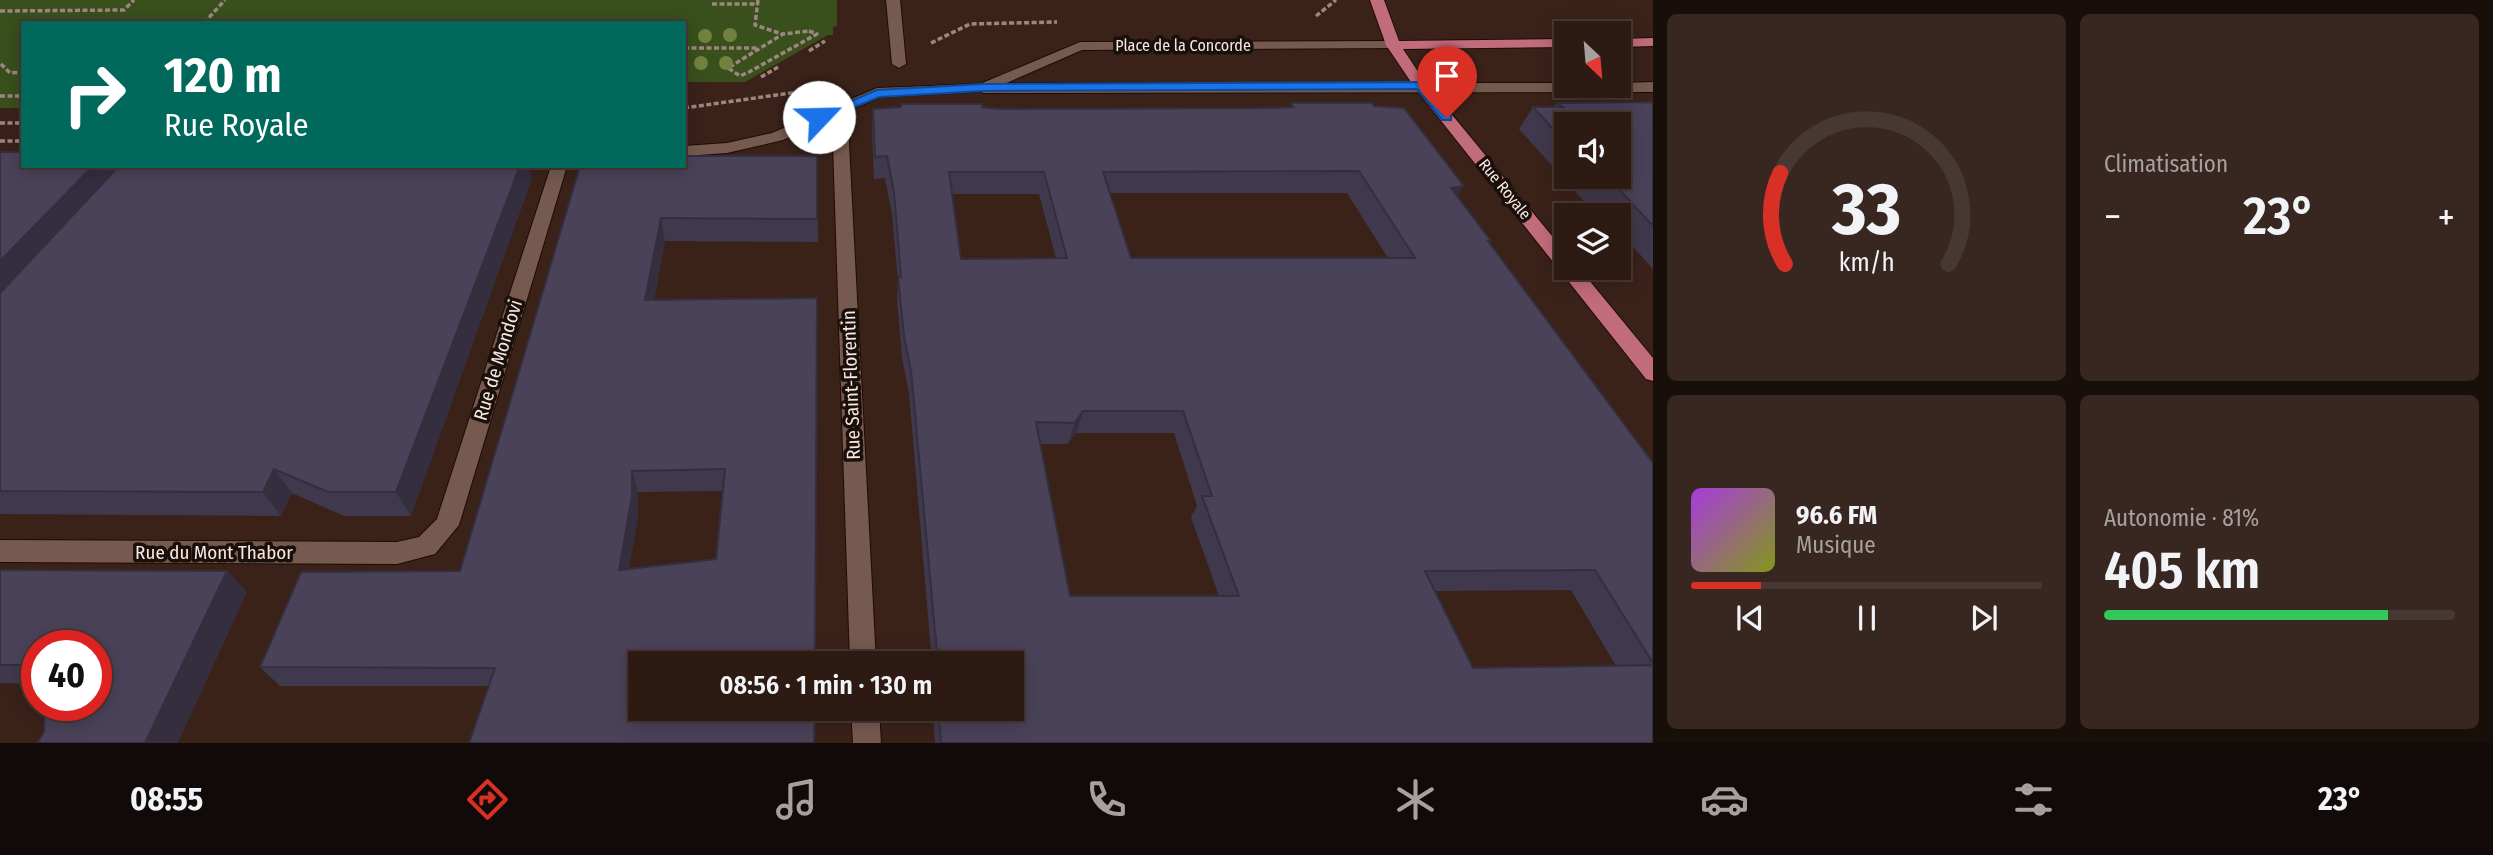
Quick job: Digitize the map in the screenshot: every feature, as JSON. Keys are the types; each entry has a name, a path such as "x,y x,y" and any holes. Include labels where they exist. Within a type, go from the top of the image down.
{"main road":[{"path":"1377,0 1393,45"},
{"name":"Place de la Concorde","path":"1393,45 1554,43"},
{"path":"1631,43 1653,43"},
{"name":"Rue Royale","path":"1393,45 1420,85 1554,250"},
{"name":"Rue Royale","path":"1578,280 1653,373"}],"street":[{"path":"893,0 899,64"},
{"name":"Place de la Concorde","path":"983,88 1080,46 1393,45"},
{"name":"Place de la Concorde","path":"686,151 727,148 777,137 877,93 983,88 1420,85 1653,87"},
{"name":"Rue Saint-Florentin","path":"843,106 841,144 862,651"},
{"name":"Rue de Mondovi","path":"426,546 447,525 558,168"},
{"name":"Rue du Mont Thabor","path":"0,551 397,553 426,546"},
{"path":"866,721 867,743"}],"path":[{"path":"0,11 124,10 134,0"},
{"path":"206,21 225,0"},
{"path":"1316,16 1335,0"},
{"path":"712,4 758,2 755,25 783,34"},
{"path":"804,31 817,34 740,76 728,68 783,34 804,31"},
{"path":"809,51 825,41"},
{"path":"686,48 759,48"},
{"path":"1,64 10,73 21,72"},
{"path":"761,77 778,68"},
{"path":"686,108 761,95 808,92"},
{"path":"0,96 21,96"},
{"path":"0,124 21,124"},
{"path":"0,141 21,141"}],"green space":[{"path":"0,0 837,0 837,26 833,27 833,35 828,35 745,82 686,82 686,21 21,21 21,108 0,108"}],"building":[{"path":"1653,102 1653,226 1619,189 1631,189 1631,112 1554,112 1554,130 1533,107 1563,107 1557,103"},
{"path":"1291,103 1372,103 1374,106 1404,108 1464,186 1451,188 1491,241 1488,241 1653,463 1653,663 1595,570 1425,571 1473,668 1653,665 1653,743 941,743 939,721 1024,721 1024,651 937,651 911,371 904,336 898,276 901,277 894,192 887,156 875,157 873,109 901,107 901,104 982,104 982,107 1001,109 1293,107","holes":["1359,171 1415,258 1131,258 1103,172","949,172 1044,172 1067,258 961,259","1083,411 1183,411 1212,496 1202,496 1239,596 1070,596 1036,422 1075,423"]},
{"path":"0,152 21,152 21,168 91,168 0,261"},
{"path":"686,156 817,156 817,219 661,218 645,300 817,298 815,651 628,651 628,721 815,721 814,743 469,743 495,668 260,667 301,572 460,571 579,168 686,168","holes":["725,469 716,559 619,570 632,496 632,471"]},
{"path":"117,168 519,168 396,492 328,492 274,469 263,492 0,491 0,293"},
{"path":"0,570 227,571 145,743 37,743 44,732 44,721 112,721 112,630 21,630 21,665 0,665"}],"route":[{"path":"819,117 877,93 983,88 1420,85 1447,118"}]}
